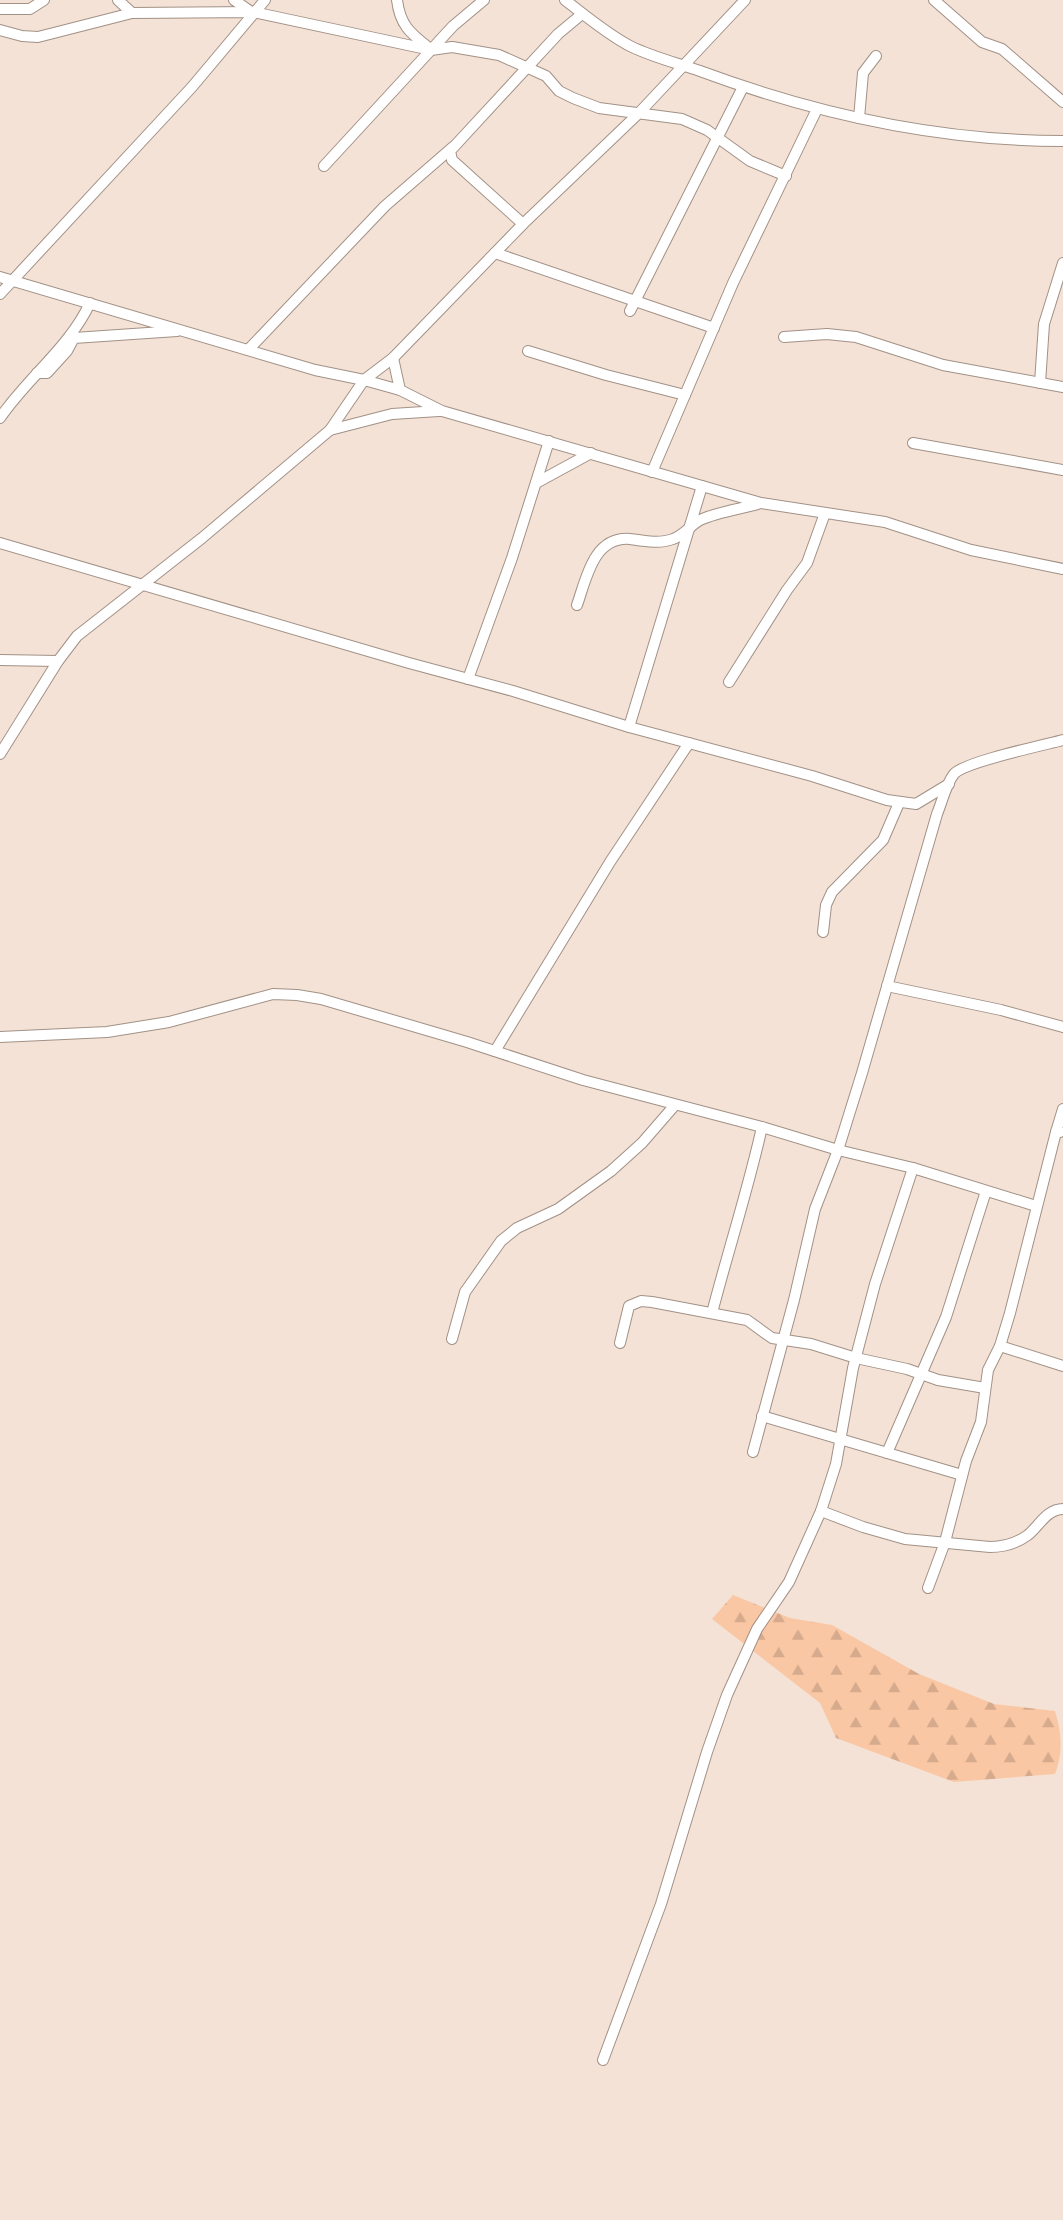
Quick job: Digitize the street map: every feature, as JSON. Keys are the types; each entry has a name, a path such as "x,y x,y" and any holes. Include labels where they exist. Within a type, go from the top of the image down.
{"street":[{"path":"0,9 30,9 44,0"},
{"path":"118,0 132,13"},
{"path":"234,0 239,6 253,12 431,50 452,47 499,55 546,76 559,91 599,108 682,119 707,130 750,161 786,176"},
{"path":"0,294 192,87 265,0"},
{"path":"397,0 399,17 411,34 431,50"},
{"path":"324,166 453,26 484,0"},
{"path":"567,0 582,14 631,46 743,87 817,109 919,130 1063,141"},
{"path":"0,754 77,636 146,584 330,430 364,380 393,358 523,224 638,114 745,0"},
{"path":"934,0 982,42 1002,49 1063,102"},
{"path":"0,30 38,37 132,13 253,12"},
{"path":"248,350 385,206 453,147 558,34 582,14"},
{"path":"859,118 863,73 876,56"},
{"path":"633,306 743,87"},
{"path":"652,471 738,272 817,109"},
{"path":"453,147 450,151 452,160 523,224"},
{"path":"495,253 633,306 713,328"},
{"path":"1040,383 1044,324 1063,263"},
{"path":"0,277 314,370 400,390 442,411 761,503 885,523 971,550 1063,569"},
{"path":"0,418 18,392 82,319 90,303"},
{"path":"37,373 47,373 67,351 74,338 183,331"},
{"path":"784,337 827,334 856,337 943,365 1063,387"},
{"path":"528,351 685,395"},
{"path":"393,358 400,390"},
{"path":"330,430 391,414 442,411"},
{"path":"468,679 512,558 549,440"},
{"path":"913,443 1063,470"},
{"path":"536,483 591,453"},
{"path":"629,727 702,486"},
{"path":"577,605 592,561 607,545 624,539 661,542 676,539 701,520 761,503"},
{"path":"729,682 807,563 825,513"},
{"path":"0,542 629,727 812,776 899,803 916,804 949,784"},
{"path":"0,660 58,662"},
{"path":"752,1451 801,1263 810,1240 814,1209 838,1150 937,814 949,784 956,772 976,762 1063,740"},
{"path":"495,1051 610,862 689,743"},
{"path":"823,932 826,905 832,892 883,839 899,803"},
{"path":"887,986 993,1008 1063,1027"},
{"path":"0,1037 107,1032 169,1022 274,994 297,995 321,999 583,1080 913,1168 1036,1206"},
{"path":"452,1339 466,1292 501,1241 517,1228 558,1209 611,1171 642,1143 675,1105"},
{"path":"928,1588 945,1542 962,1475 981,1422 988,1370 1000,1346 1018,1284 1063,1109"},
{"path":"712,1313 732,1235 753,1169 762,1127"},
{"path":"603,2060 661,1904 727,1695 757,1629 789,1582 821,1511 836,1464 856,1358 875,1284 913,1168"},
{"path":"887,1453 946,1317 986,1191"},
{"path":"620,1343 629,1306 652,1302 747,1320 765,1335 811,1344 938,1380 985,1388"},
{"path":"1000,1346 1063,1366"},
{"path":"762,1416 962,1475"},
{"path":"821,1511 905,1539 1001,1547 1024,1538 1051,1511 1063,1509"}],"green space":[{"path":"733,1595 790,1618 832,1625 919,1674 994,1704 1055,1711 1061,1743 1055,1774 954,1782 836,1738 820,1703 712,1619"}]}
